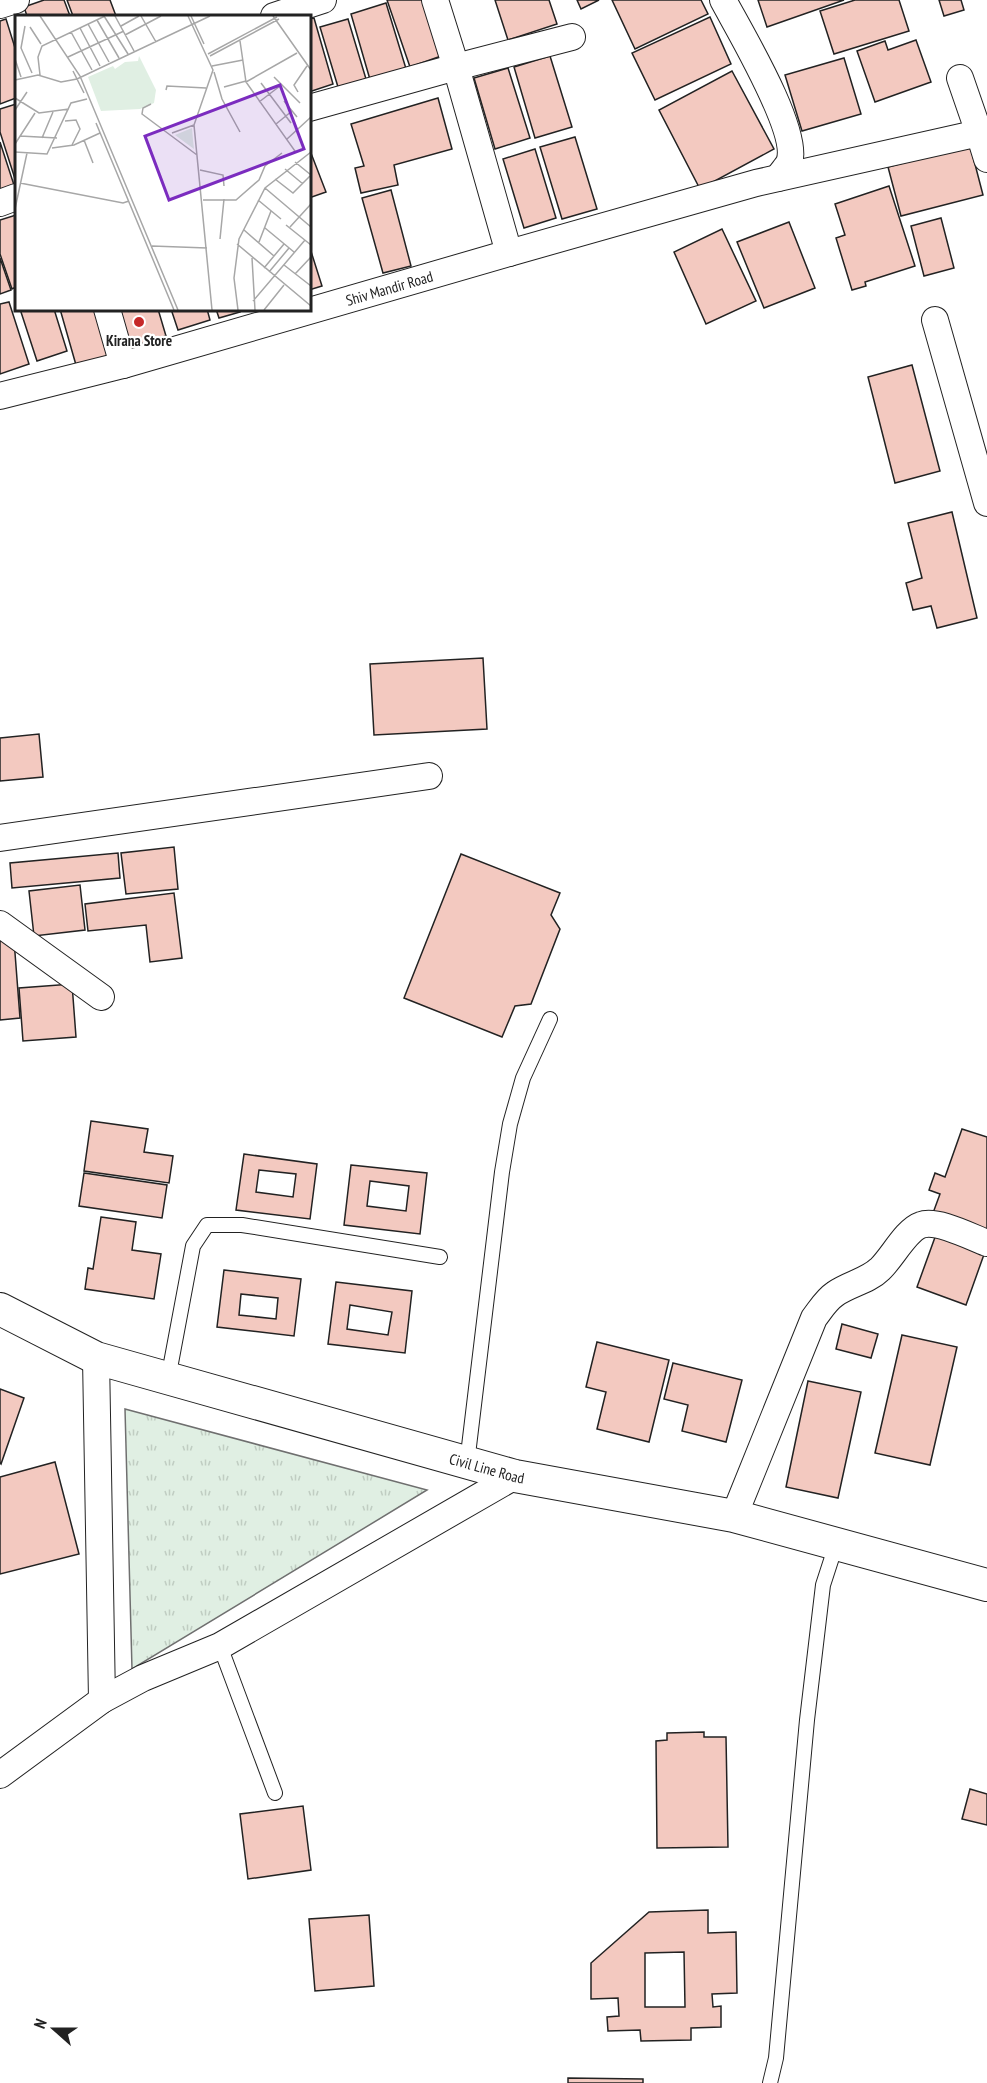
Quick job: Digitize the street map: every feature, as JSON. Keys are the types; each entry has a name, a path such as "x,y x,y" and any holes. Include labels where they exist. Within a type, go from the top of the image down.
{"street":[{"path":"277,15 323,0"},
{"path":"435,0 508,253"},
{"path":"723,0 773,96 789,140 789,162 778,178"},
{"path":"310,108 572,37"},
{"path":"960,78 987,159"},
{"name":"Shiv Mandir Road","path":"0,396 123,365 508,253 778,178 979,133"},
{"path":"0,203 15,197"},
{"path":"107,310 123,365"},
{"path":"935,320 987,503"},
{"path":"0,838 429,776"},
{"path":"0,924 101,997"},
{"path":"734,1516 814,1318 826,1302 837,1293 880,1269 912,1231 920,1225 942,1226 987,1243"},
{"name":"Civil Line Road","path":"0,1309 96,1358 467,1463 515,1476 734,1516 987,1585"},
{"path":"96,1358 102,1700"},
{"path":"0,1775 102,1700 143,1678 220,1646 515,1476"}],"lane":[{"path":"467,1463 502,1172 510,1124 523,1078 550,1019"},
{"path":"168,1379 193,1246 207,1225 242,1225 440,1257"},
{"path":"770,2083 776,2058 807,1720 823,1585 836,1545"},
{"path":"220,1646 275,1793"}],"green space":[{"path":"125,1409 427,1490 132,1669"}],"building":[{"path":"44,0 64,0 70,15 27,15 24,7"},
{"path":"67,0 110,0 116,15 73,15"},
{"path":"387,0 425,0 444,55 410,67"},
{"path":"495,0 549,0 557,24 508,40"},
{"path":"577,0 599,0 581,9"},
{"path":"612,0 701,0 708,14 635,49"},
{"path":"758,0 844,0 767,27"},
{"path":"855,0 899,0 909,31 834,54 820,11"},
{"path":"939,0 961,0 964,10 944,16"},
{"path":"386,3 407,72 371,83 351,14"},
{"path":"710,17 731,64 655,100 632,53"},
{"path":"314,18 333,84 310,92 310,19"},
{"path":"6,19 15,48 15,98 0,104 0,21"},
{"path":"348,19 366,79 338,87 320,27"},
{"path":"916,40 931,82 875,102 857,51 885,41 888,50"},
{"path":"550,56 572,127 535,138 514,67"},
{"path":"844,58 861,114 802,131 785,75"},
{"path":"508,68 530,138 495,149 474,78"},
{"path":"732,71 774,149 700,189 659,110"},
{"path":"438,98 452,149 394,165 398,185 361,193 355,168 364,166 351,124"},
{"path":"15,104 15,179 0,132 0,109"},
{"path":"575,137 597,209 562,219 540,147"},
{"path":"0,142 14,185 0,190"},
{"path":"970,145 983,195 901,216 888,167"},
{"path":"535,149 556,218 524,228 503,159"},
{"path":"310,151 326,192 310,198"},
{"path":"889,186 915,266 865,282 866,286 852,290 836,238 845,235 835,204"},
{"path":"391,190 411,266 383,273 362,198"},
{"path":"15,215 15,288 12,289 0,254 0,220"},
{"path":"941,218 954,268 924,276 911,226"},
{"path":"789,222 815,288 764,308 737,242"},
{"path":"722,229 756,301 706,324 674,252"},
{"path":"310,248 322,286 310,290"},
{"path":"0,258 11,290 0,294"},
{"path":"9,302 29,364 0,374 0,304"},
{"path":"20,310 54,310 67,351 37,361"},
{"path":"60,310 100,310 113,355 76,365"},
{"name":"Kirana Store","path":"113,310 158,310 166,336 124,349"},
{"path":"171,310 207,310 210,320 178,330"},
{"path":"216,310 239,310 240,312 219,318"},
{"path":"912,365 940,471 895,483 868,377"},
{"path":"952,512 977,618 937,628 931,606 913,610 906,583 922,578 908,523"},
{"path":"483,658 487,729 374,735 370,664"},
{"path":"39,734 43,777 0,781 0,738"},
{"path":"174,847 178,889 126,894 121,853"},
{"path":"118,853 120,878 12,888 10,863"},
{"path":"461,854 560,893 551,915 560,929 531,1004 515,1006 502,1037 404,998"},
{"path":"80,885 85,930 34,936 29,891"},
{"path":"174,893 182,958 150,962 146,925 88,931 85,904"},
{"path":"14,940 20,1018 0,1020 0,941"},
{"path":"72,984 76,1037 23,1041 19,988"},
{"path":"91,1121 148,1129 144,1152 173,1156 169,1183 84,1171"},
{"path":"962,1129 987,1137 987,1231 933,1213 940,1194 929,1190 935,1173 945,1177"},
{"path":"244,1154 317,1164 310,1219 236,1210","holes":["259,1170 296,1174 293,1197 256,1192"]},
{"path":"351,1165 427,1173 420,1234 344,1225","holes":["370,1181 409,1186 406,1211 367,1206"]},
{"path":"84,1173 167,1185 162,1218 79,1206"},
{"path":"101,1217 136,1222 132,1250 161,1254 154,1299 85,1289 88,1268 93,1269"},
{"path":"938,1229 987,1246 966,1305 917,1287"},
{"path":"224,1270 301,1279 294,1336 217,1327","holes":["241,1294 278,1298 276,1319 239,1315"]},
{"path":"336,1282 412,1291 405,1353 328,1344","holes":["350,1305 392,1312 388,1335 347,1329"]},
{"path":"842,1324 878,1334 871,1358 836,1349"},
{"path":"902,1335 957,1347 930,1465 875,1453"},
{"path":"597,1342 669,1360 649,1442 597,1429 606,1392 586,1387"},
{"path":"673,1363 742,1380 726,1442 682,1431 688,1405 664,1399"},
{"path":"808,1381 861,1392 838,1498 786,1487"},
{"path":"0,1389 24,1398 1,1464 0,1463"},
{"path":"55,1462 79,1554 0,1574 0,1477"},
{"path":"704,1732 704,1737 726,1737 728,1847 657,1848 656,1741 667,1740 667,1733"},
{"path":"970,1789 987,1794 987,1825 962,1819"},
{"path":"303,1806 311,1870 248,1879 240,1814"},
{"path":"708,1910 708,1933 736,1932 737,1993 712,1994 713,2007 721,2006 721,2027 691,2028 691,2040 641,2041 640,2030 608,2031 607,2017 619,2016 618,1998 591,1999 591,1963 649,1912","holes":["684,1952 685,2007 645,2007 645,1953"]},
{"path":"369,1915 374,1986 315,1991 309,1919"},
{"path":"568,2078 643,2079 643,2083 568,2083"}],"place":[{"name":"Kirana Store","path":"139,322"}]}
